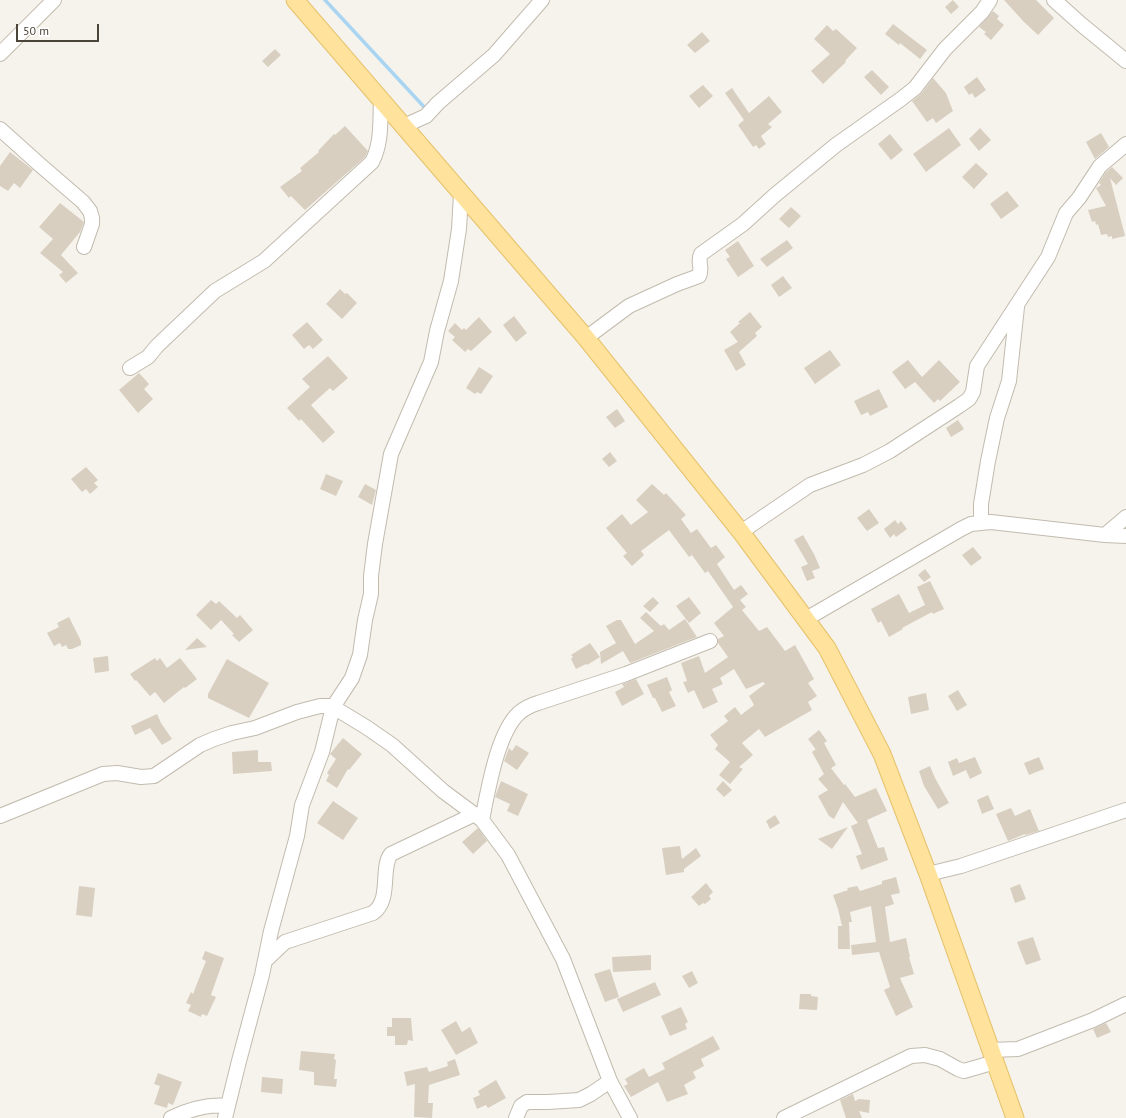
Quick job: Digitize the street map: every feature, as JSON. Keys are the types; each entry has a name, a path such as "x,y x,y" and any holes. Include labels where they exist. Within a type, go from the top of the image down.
{"main road":[{"path":"295,0 586,338 741,532 828,648 882,754 928,874 1016,1118"}],"street":[{"path":"0,54 54,0"},
{"path":"404,126 426,116 438,103 494,55 542,0"},
{"path":"586,338 629,306 677,284 699,276 701,274 699,259 701,254 743,224 775,195 836,146 915,88 945,49 982,12 990,0"},
{"path":"1054,0 1126,61"},
{"path":"130,368 148,357 157,346 215,291 264,261 372,162 377,152 381,100"},
{"path":"0,128 38,164 83,202 90,211 92,224 84,247"},
{"path":"741,532 810,485 863,465 890,451 969,398 973,392 977,366 1048,257 1066,213 1079,198 1100,166 1126,144"},
{"path":"171,1118 203,1106 213,1105 227,1112 265,962 271,931 297,836 302,805 322,752 333,708 352,678 360,655 365,620 371,594 371,576 375,544 391,454 431,362 437,331 451,281 459,229 461,194"},
{"path":"981,522 981,504 988,461 997,418 1009,381 1018,302"},
{"path":"1105,535 1126,517"},
{"path":"806,619 971,524 981,522 1000,522 1105,535 1126,536"},
{"path":"478,817 491,772 506,733 518,714 538,702 626,674 710,641"},
{"path":"0,816 103,774 117,773 141,777 154,776 200,746 214,739 255,728 297,712 320,706 329,706 366,727 392,745 443,791 478,817 508,855 563,959 610,1081 630,1118"},
{"path":"928,874 961,866 1126,810"},
{"path":"265,962 285,942 373,913 378,909 382,901 389,856 478,817"},
{"path":"784,1118 911,1056 925,1055 940,1059 964,1071 993,1056 1018,1049 1093,1020 1126,1004"},
{"path":"516,1118 521,1106 527,1102 579,1100 610,1081"}],"building":[{"path":"953,0 959,7 951,14 945,7"},
{"path":"1004,0 1036,0 1054,18 1038,35"},
{"path":"993,11 999,16 997,19 1004,25 991,40 984,34 986,32 979,27"},
{"path":"893,24 927,50 920,59 900,43 899,45 885,34"},
{"path":"827,25 833,31 836,29 857,48 845,61 846,62 823,84 811,71 830,54 814,39"},
{"path":"702,32 710,41 695,53 687,45"},
{"path":"275,49 281,55 268,67 262,61"},
{"path":"872,70 889,87 881,95 864,77"},
{"path":"977,77 986,90 975,98 972,93 969,95 964,87"},
{"path":"933,78 946,93 953,111 936,123 933,118 927,122 912,101 922,93"},
{"path":"703,85 713,96 699,108 689,96"},
{"path":"732,88 749,113 769,96 782,112 768,124 772,127 761,136 766,144 759,149 756,145 753,147 738,125 744,120 725,93"},
{"path":"345,126 368,151 365,157 305,210 291,196 289,198 280,187 302,171 300,168 319,152 318,151 334,134 335,135"},
{"path":"949,128 961,145 926,172 913,154"},
{"path":"980,128 991,140 979,151 969,139"},
{"path":"1101,133 1109,147 1095,159 1086,142"},
{"path":"890,134 903,150 891,160 878,144"},
{"path":"10,152 33,170 20,188 14,183 8,191 0,186 0,166"},
{"path":"976,163 988,174 974,189 962,177"},
{"path":"1112,167 1123,178 1116,185 1110,178 1125,236 1112,239 1112,236 1108,237 1107,234 1101,235 1098,224 1096,225 1095,221 1092,222 1088,210 1106,206 1096,188 1101,185 1099,183 1106,172"},
{"path":"1007,191 1019,206 1001,219 990,204"},
{"path":"60,203 84,222 80,232 61,255 78,273 66,283 59,275 63,272 40,253 53,239 39,227"},
{"path":"791,207 801,216 789,228 779,219"},
{"path":"787,240 793,248 767,267 760,259"},
{"path":"738,241 754,266 738,277 726,259 730,257 725,250"},
{"path":"783,276 792,288 779,297 771,285"},
{"path":"340,289 345,294 347,293 357,303 342,319 326,304"},
{"path":"750,312 762,327 755,333 757,336 739,352 746,365 736,371 724,350 738,342 730,332 740,323 738,322"},
{"path":"514,316 527,333 516,342 503,325"},
{"path":"479,317 492,332 471,351 468,349 465,352 452,340 455,337 448,331 455,323 462,330 464,328 466,330"},
{"path":"307,322 323,340 313,349 309,345 304,349 292,335"},
{"path":"830,350 841,365 815,384 804,368"},
{"path":"328,356 348,378 333,391 330,388 311,405 335,432 323,443 301,419 299,421 287,408 310,387 302,379"},
{"path":"908,360 922,377 939,360 960,382 940,401 938,399 934,403 915,382 905,389 892,372"},
{"path":"479,367 493,376 481,394 477,392 475,394 466,388"},
{"path":"139,373 149,384 144,389 153,399 138,413 119,390"},
{"path":"879,389 888,407 870,416 868,412 861,415 854,401"},
{"path":"617,409 625,421 615,428 606,417"},
{"path":"958,420 964,429 951,437 946,428"},
{"path":"610,452 617,461 609,467 602,459"},
{"path":"86,467 98,480 94,483 98,487 90,494 86,489 82,492 71,479"},
{"path":"326,474 343,481 336,496 320,489"},
{"path":"365,484 376,490 372,505 358,497"},
{"path":"652,484 664,495 666,493 686,515 681,519 691,533 697,529 711,548 716,545 725,557 717,564 734,590 741,585 748,594 740,600 746,607 742,610 759,631 767,627 785,651 795,645 814,679 808,683 817,696 808,702 812,710 765,737 759,729 742,743 753,755 739,767 743,769 730,784 719,775 730,762 715,749 718,745 710,735 728,721 724,716 735,707 741,715 754,705 749,696 765,684 763,682 746,689 734,669 720,678 723,684 712,689 718,702 703,709 694,690 688,693 683,682 687,681 681,663 699,656 705,673 728,657 718,643 718,639 724,636 714,623 733,607 708,571 705,573 692,555 689,557 669,530 641,551 644,555 632,566 623,556 627,553 606,528 622,514 631,525 648,512 636,500"},
{"path":"869,509 879,523 867,531 857,518"},
{"path":"895,520 898,524 901,521 907,529 896,537 894,534 890,538 884,529"},
{"path":"803,535 820,568 812,571 815,578 807,581 801,567 808,564 794,540"},
{"path":"973,547 982,558 971,566 962,555"},
{"path":"925,569 931,577 924,582 918,575"},
{"path":"930,581 944,609 933,614 932,612 902,628 903,629 889,637 881,621 878,623 871,609 899,594 909,613 925,605 917,587"},
{"path":"653,597 659,603 650,612 643,606"},
{"path":"689,597 701,613 689,623 676,606"},
{"path":"211,600 216,604 219,601 237,618 240,615 253,630 239,642 221,620 211,630 196,615"},
{"path":"646,612 661,626 664,624 669,630 685,619 697,637 630,663 623,651 601,664 600,652 616,643 606,626 617,620 621,620 635,644 654,631 640,618"},
{"path":"69,617 81,641 81,645 72,649 68,649 66,645 62,647 60,643 54,646 47,633 59,627 57,623"},
{"path":"197,638 207,647 185,650"},
{"path":"590,643 600,657 587,665 586,664 576,669 571,659 573,657 571,655"},
{"path":"108,656 109,671 95,673 93,658"},
{"path":"155,658 157,661 160,658 167,668 180,658 197,679 164,703 155,692 150,696 130,674"},
{"path":"227,659 269,683 249,718 208,698 208,694"},
{"path":"667,677 672,690 669,692 676,706 662,712 647,685"},
{"path":"636,679 644,694 622,706 615,692 624,687 622,684"},
{"path":"958,690 967,705 957,711 948,696"},
{"path":"926,693 929,710 911,714 908,697"},
{"path":"157,714 161,723 172,739 162,745 150,728 135,735 131,726"},
{"path":"819,730 827,741 824,743 836,765 831,768 855,797 876,788 887,811 867,820 878,848 884,847 888,860 861,870 856,856 862,854 851,826 858,823 843,802 834,819 829,816 818,796 828,790 818,779 824,774 812,752 816,749 808,739"},
{"path":"343,738 362,754 349,770 348,769 337,788 326,781 329,775 327,773 336,759 330,754"},
{"path":"516,745 529,753 517,770 504,761 509,748 512,751"},
{"path":"258,750 258,762 271,762 272,771 233,774 232,752"},
{"path":"975,757 982,773 970,779 966,770 953,776 948,762 957,758 959,763"},
{"path":"1039,757 1044,769 1029,775 1024,763"},
{"path":"930,766 949,803 938,809 924,786 919,771"},
{"path":"501,781 528,794 518,816 507,811 510,804 495,797"},
{"path":"723,781 732,790 724,797 716,789"},
{"path":"988,795 994,809 982,814 977,800"},
{"path":"333,801 358,818 343,840 317,823"},
{"path":"1011,808 1015,816 1030,809 1039,831 1025,834 1008,841 996,814"},
{"path":"775,815 780,823 770,829 766,821"},
{"path":"848,827 832,849 818,839"},
{"path":"478,828 487,841 473,854 462,842"},
{"path":"680,846 682,859 696,848 701,856 684,869 684,872 666,875 662,848"},
{"path":"896,877 900,893 891,895 894,904 885,907 890,942 906,938 914,974 900,978 913,1007 896,1016 884,990 890,987 879,952 852,955 851,945 876,942 871,906 850,912 852,922 849,922 850,949 838,949 838,926 842,926 833,895 848,890 847,888 857,886 860,891 882,884 882,881"},
{"path":"706,883 713,892 709,896 711,899 705,904 703,903 699,906 691,897"},
{"path":"1020,884 1026,899 1015,903 1010,888"},
{"path":"79,886 95,888 92,917 76,915"},
{"path":"1033,937 1041,960 1026,965 1017,942"},
{"path":"205,951 224,958 211,995 216,997 207,1016 202,1014 201,1017 188,1011 191,1005 186,1003 191,992 193,994 206,961 202,959"},
{"path":"651,955 651,970 613,972 612,957"},
{"path":"610,969 619,997 605,1002 594,974"},
{"path":"692,971 698,983 689,988 682,976"},
{"path":"655,982 661,995 623,1012 617,999"},
{"path":"800,994 811,994 811,996 818,997 817,1010 799,1009"},
{"path":"681,1007 688,1022 685,1024 687,1029 670,1036 661,1016"},
{"path":"392,1018 411,1018 413,1041 408,1040 407,1045 395,1045 395,1036 387,1036 387,1027 392,1027"},
{"path":"456,1021 462,1032 470,1027 478,1043 456,1055 441,1030"},
{"path":"1106,1023 1111,1032 1097,1038 1093,1029"},
{"path":"713,1036 720,1049 701,1059 704,1066 693,1072 696,1078 684,1085 688,1094 667,1102 658,1082 631,1097 624,1086 628,1084 625,1079 644,1068 649,1077 665,1069 662,1063"},
{"path":"301,1051 335,1054 334,1059 336,1060 334,1079 337,1079 336,1087 314,1085 314,1072 299,1070"},
{"path":"455,1059 460,1075 429,1085 428,1103 433,1103 432,1118 414,1117 415,1084 407,1086 404,1072 427,1067 429,1072 448,1066 447,1062"},
{"path":"158,1073 182,1082 173,1105 168,1103 167,1108 154,1104 160,1086 154,1084"},
{"path":"262,1077 283,1079 282,1094 261,1092"},
{"path":"496,1080 506,1098 488,1108 486,1105 477,1109 473,1098 480,1095 478,1091"},
{"path":"853,1094 855,1101 859,1099 870,1100 869,1113 859,1111 862,1118 846,1118 840,1100"}],"waterway":[{"path":"325,0 426,109"}]}
